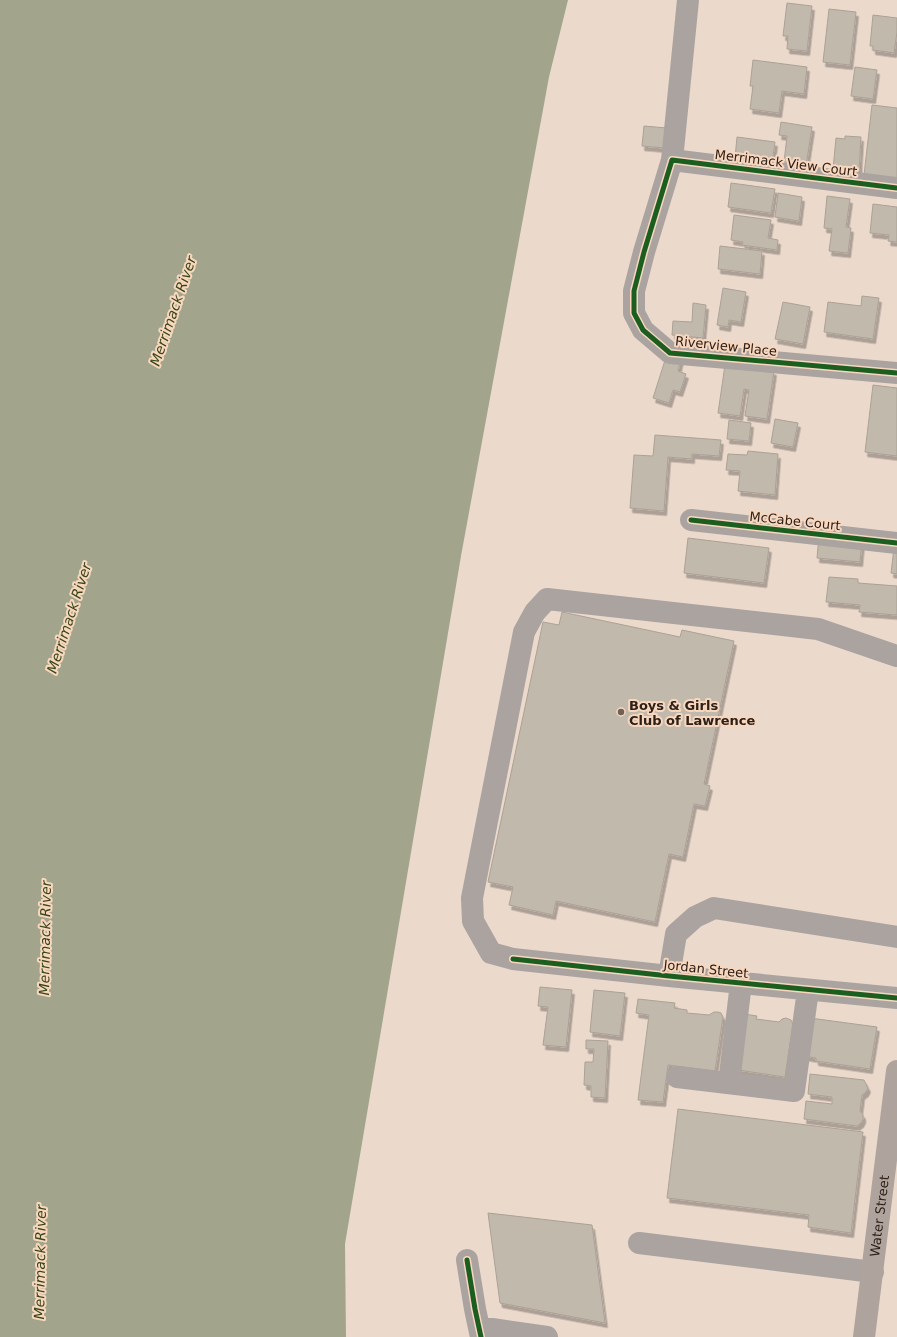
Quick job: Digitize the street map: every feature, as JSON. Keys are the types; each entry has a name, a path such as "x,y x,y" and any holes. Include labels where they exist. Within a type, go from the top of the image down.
{"main road":[{"name":"Water Street","path":"864,1337 872,1272 893,1144 897,1071"}],"street":[{"name":"Riverview Place","path":"688,0 672,160 644,252 634,292 634,313 643,330 670,353 897,372"},
{"name":"Merrimack View Court","path":"672,160 897,188"},
{"name":"McCabe Court","path":"691,520 897,543"},
{"name":"Jordan Street","path":"897,656 818,629 547,599 535,612 524,632 472,898 473,921 491,953 512,959 897,998"},
{"path":"669,976 676,934 695,916 714,908 897,936"},
{"path":"729,1083 741,983"},
{"path":"677,1077 794,1092 808,990"},
{"path":"639,1243 872,1272"},
{"path":"467,1260 480,1332 547,1337"}],"water":[{"name":"Merrimack River","path":"0,0 568,0 549,77 461,556 345,1244 346,1337 0,1337"}],"building":[{"path":"787,3 812,6 807,51 787,49 788,36 783,36"},
{"path":"829,9 856,12 850,65 823,62"},
{"path":"873,15 897,18 894,53 873,50 873,46 870,46"},
{"path":"753,60 807,67 804,94 782,91 779,113 750,109 753,86 750,86"},
{"path":"855,67 877,70 873,99 851,96"},
{"path":"872,105 897,108 897,179 864,175"},
{"path":"781,122 812,127 806,166 784,162 787,136 779,135"},
{"path":"644,126 667,128 665,148 642,146"},
{"path":"845,136 861,137 859,171 833,169 836,138 845,139"},
{"path":"737,137 775,142 772,163 735,158"},
{"path":"731,183 775,189 771,213 728,207"},
{"path":"778,193 802,197 799,221 775,217"},
{"path":"827,196 850,199 846,227 851,228 848,253 829,251 832,229 824,228"},
{"path":"873,204 897,207 897,242 888,241 889,235 870,233"},
{"path":"734,215 771,220 768,238 778,240 777,250 742,245 743,242 731,240"},
{"path":"720,246 762,251 760,274 718,269"},
{"path":"723,288 746,292 741,322 729,320 728,327 717,325"},
{"path":"862,296 879,298 873,339 824,332 828,302 861,306"},
{"path":"783,302 810,307 803,344 775,339"},
{"path":"693,303 706,305 703,338 672,335 673,321 692,322"},
{"path":"667,354 681,358 678,371 686,374 680,392 673,390 669,403 653,398"},
{"path":"725,365 774,371 767,419 745,416 749,390 744,389 740,416 718,413"},
{"path":"873,385 897,388 897,456 865,452"},
{"path":"775,419 798,423 793,447 771,443"},
{"path":"729,420 751,423 749,441 727,439"},
{"path":"655,435 721,440 719,456 692,454 692,459 668,457 664,511 630,508 634,455 653,456"},
{"path":"748,451 778,454 775,495 738,491 740,471 726,470 728,454 747,455"},
{"path":"819,536 862,540 860,562 817,558"},
{"path":"688,538 769,548 764,583 684,573"},
{"path":"894,548 897,549 897,574 891,573"},
{"path":"829,577 858,579 858,583 897,586 897,615 859,612 860,605 826,602"},
{"name":"Boys & Girls Club of Lawrence","path":"562,612 680,637 682,630 734,641 704,784 710,786 705,806 694,804 683,857 669,854 655,922 556,901 553,915 509,905 513,887 488,882 543,622 559,625"},
{"path":"540,987 572,990 566,1047 543,1045 548,1007 538,1006"},
{"path":"594,990 625,993 620,1036 590,1032"},
{"path":"638,999 675,1003 674,1008 687,1010 687,1013 709,1015 714,1012 718,1012 721,1013 723,1017 715,1071 668,1065 663,1102 638,1100 649,1015 636,1013"},
{"path":"744,1014 757,1016 756,1019 779,1022 786,1018 791,1020 793,1024 785,1077 738,1070"},
{"path":"810,1018 877,1027 870,1069 816,1061 816,1058 804,1056"},
{"path":"586,1040 608,1041 605,1098 591,1097 591,1086 584,1085 585,1062 593,1062 594,1049 586,1049"},
{"path":"810,1074 864,1080 868,1088 862,1095 860,1111 863,1115 863,1119 861,1123 857,1126 804,1119 806,1101 832,1104 832,1097 808,1094"},
{"path":"678,1109 863,1132 851,1233 808,1227 809,1215 667,1198"},
{"path":"488,1213 592,1225 605,1323 500,1303"}],"cycle path":[{"path":"897,188 672,160 644,252 634,291 634,313 643,330 670,353 897,373"},
{"path":"691,520 897,543"},
{"path":"513,959 897,998"},
{"path":"467,1260 481,1337"}],"place":[{"name":"Boys & Girls Club of Lawrence","path":"621,712"}]}
